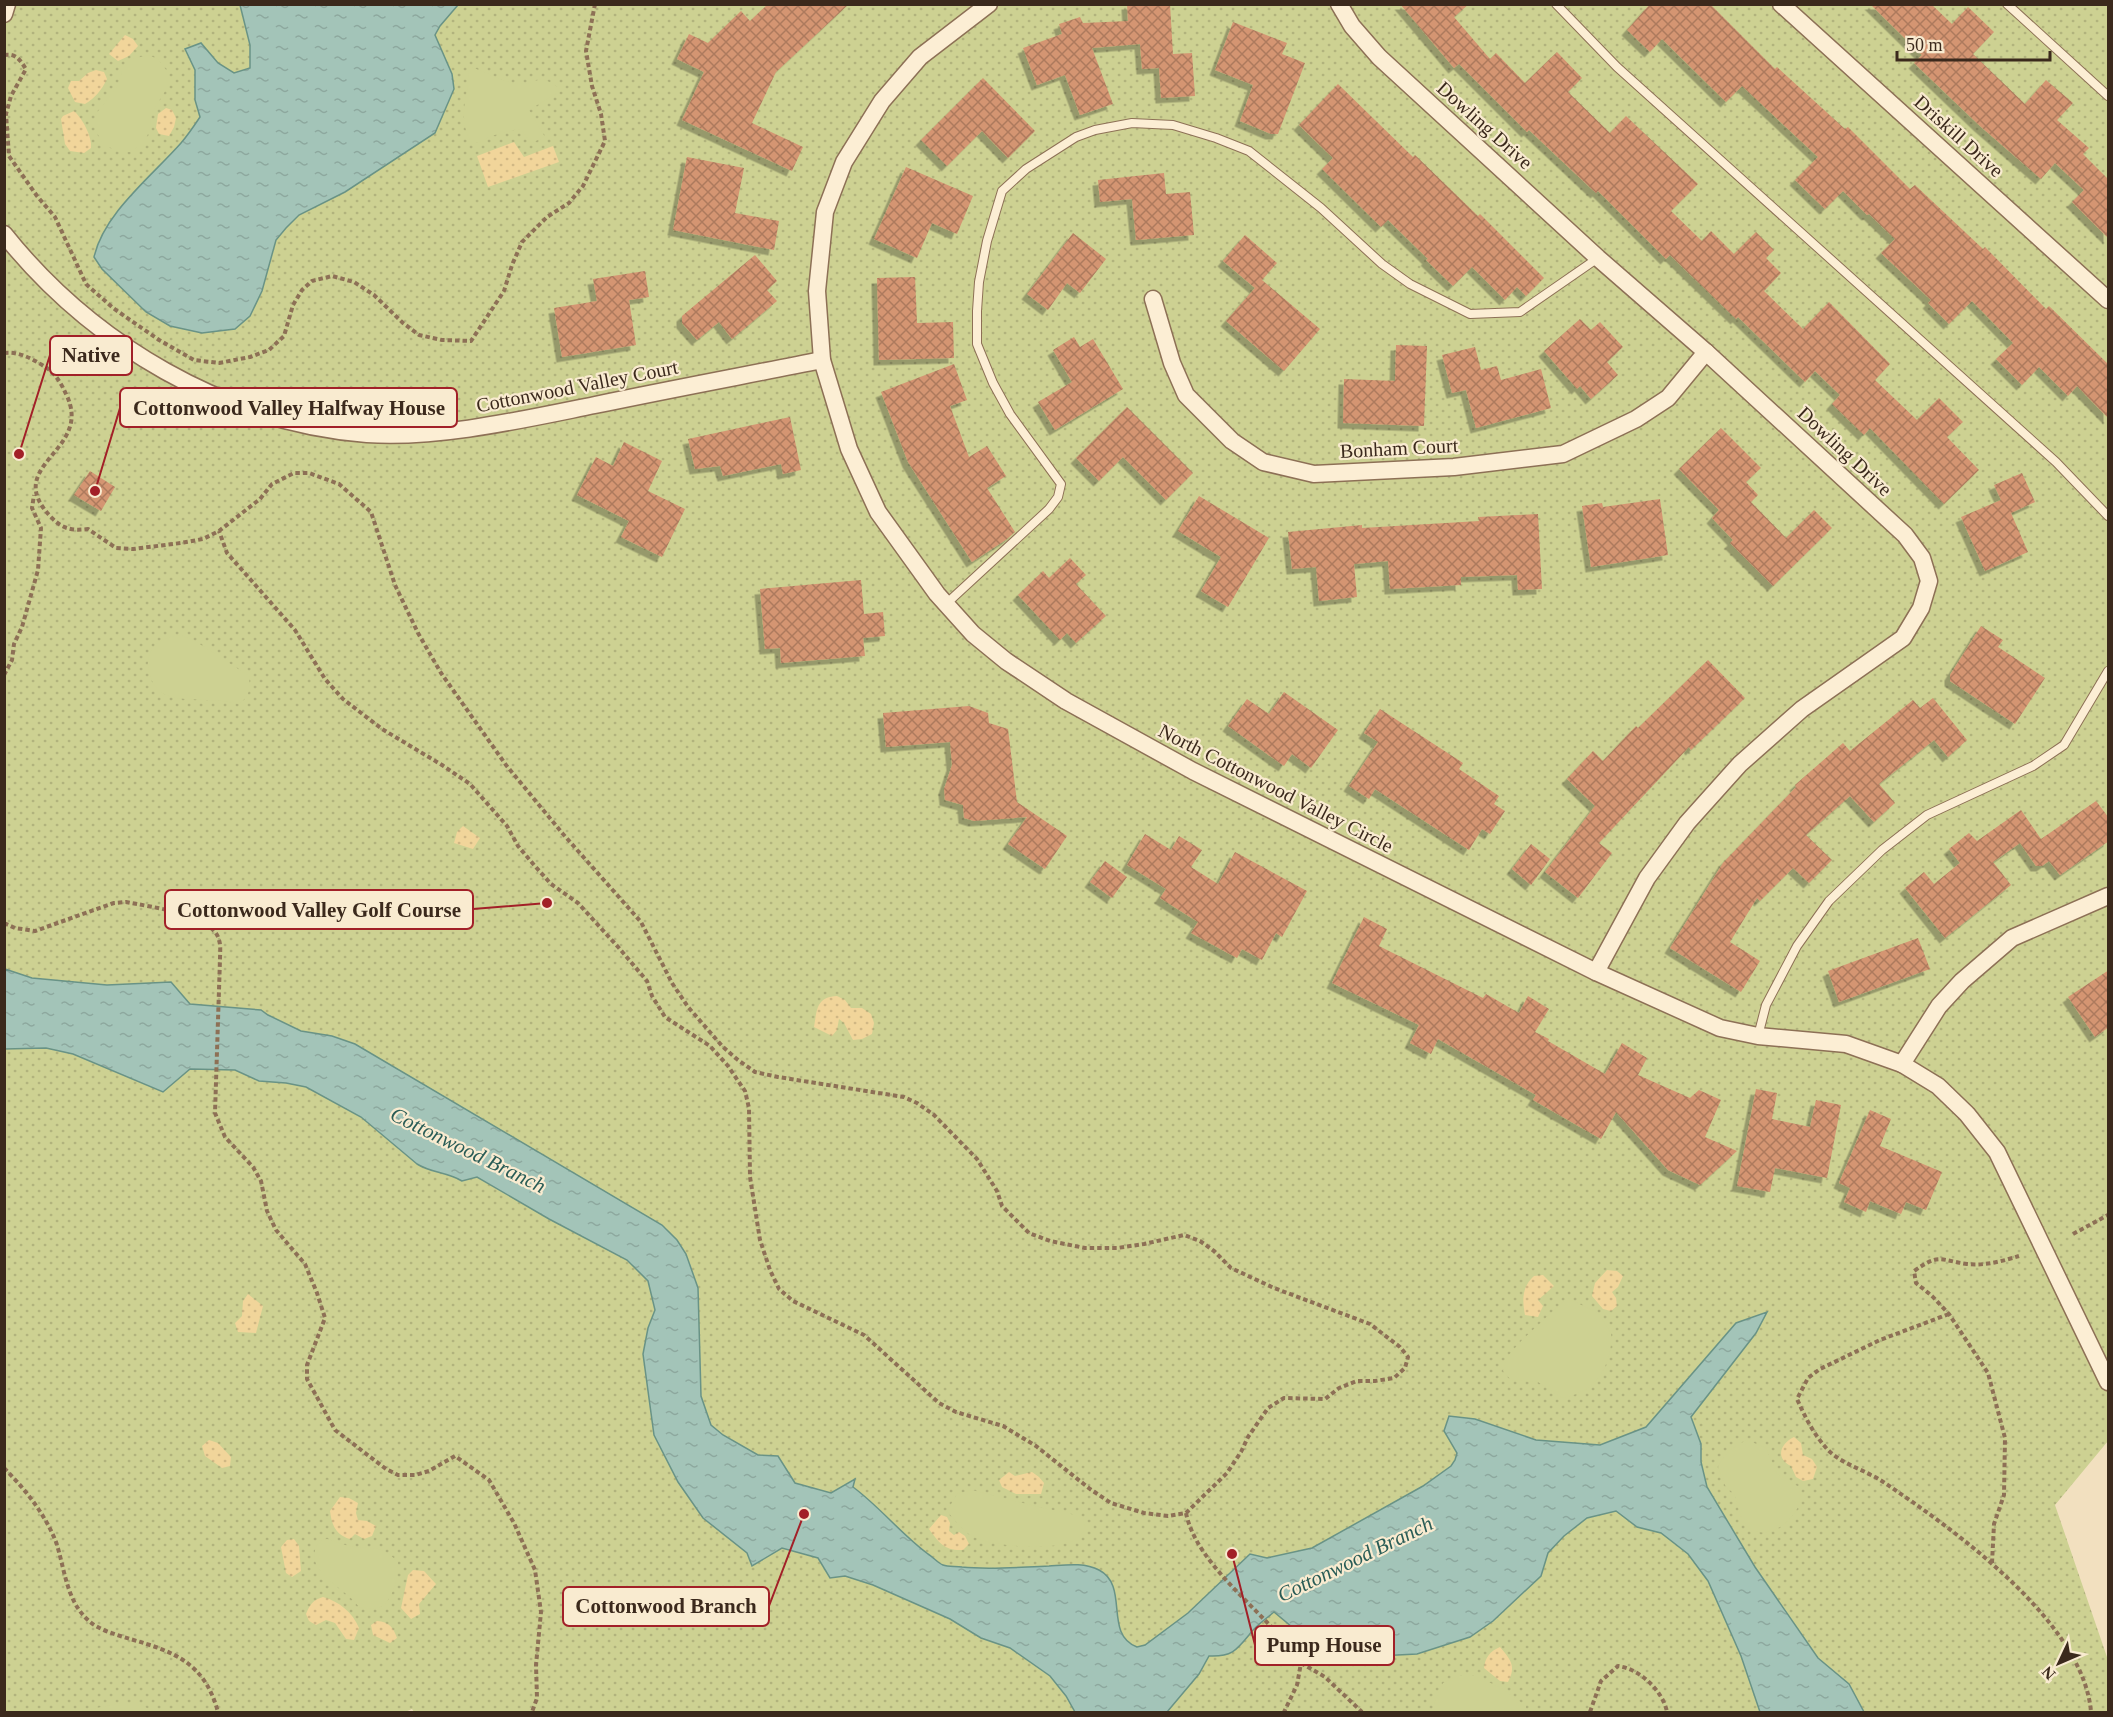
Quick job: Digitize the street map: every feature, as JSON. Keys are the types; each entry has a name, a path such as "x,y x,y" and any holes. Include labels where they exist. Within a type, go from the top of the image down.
{"street":[{"path":"4,14 7,4"},
{"name":"North Cottonwood Valley Circle","path":"989,4 920,57 882,101 844,162 825,212 817,291 822,360 849,448 878,512 946,604 973,633 1006,661 1066,701 1193,771 1596,972 1720,1028 1758,1036 1846,1044 1902,1064 1938,1086 1967,1114 1997,1152 2109,1382"},
{"name":"Dowling Drive","path":"1339,4 1352,26 1379,57 1905,535 1922,558 1929,581 1921,608 1903,638 1802,709 1740,764 1688,823 1647,878 1596,972"},
{"name":"Driskill Drive","path":"1781,4 2109,300"},
{"name":"Cottonwood Valley Court","path":"4,234 22,256 80,313 150,363 218,398 291,422 367,434 424,433 517,421 822,360"},
{"name":"Bonham Court","path":"1153,299 1172,363 1186,395 1232,441 1263,462 1314,474 1454,467 1563,454 1636,419 1668,398 1706,352"},
{"path":"1902,1064 1939,1006 1962,981 2012,938 2109,896"}],"lane":[{"path":"1556,4 1617,67 2056,462 2107,512"},
{"path":"2007,4 2109,96"},
{"path":"946,604 1049,509 1058,497 1061,484 1010,414 993,383 977,344 977,311 979,282 987,241 1002,191 1026,169 1076,137 1095,130 1132,123 1173,125 1249,151 1321,208 1382,264 1410,284 1470,314 1520,312 1598,258"},
{"path":"1758,1036 1766,1005 1797,946 1830,901 1882,850 1927,815 2033,766 2064,745 2109,671"}],"path":[{"path":"4,55 11,54 19,58 26,69 11,96 6,114 9,156 55,217 86,284 113,308 159,340 194,360 219,363 250,357 269,350 284,336 293,305 302,290 312,281 332,276 354,282 374,295 403,324 419,335 442,340 471,341 504,291 522,242 547,217 569,202 583,186 605,141 586,51 594,4"},
{"path":"4,353 22,355 50,371 60,380 69,398 73,415 69,429 60,445 39,466 33,486 32,508 40,528 38,570 25,619 14,644 12,660 4,675"},
{"path":"34,495 41,507 64,528 76,531 88,529 116,548 134,549 203,539 219,531 260,499 272,484 294,473 309,473 339,484 370,512 399,593 441,673 506,765 641,922 672,983 688,1007 723,1047 755,1072 799,1082 904,1097 916,1102 934,1114 977,1159 997,1191 1002,1206 1029,1233 1050,1241 1085,1248 1126,1247 1184,1234 1200,1241 1231,1268 1274,1288 1370,1324 1400,1347 1408,1357 1405,1368 1394,1378 1357,1381 1339,1388 1325,1399 1284,1398 1268,1408 1227,1473 1186,1513 1168,1516 1144,1513 1111,1503 1089,1490 1036,1446 1003,1426 956,1412 939,1403 864,1335 793,1301 779,1289 760,1240 750,1177 749,1108 745,1090 729,1066 710,1046 665,1017 651,996 647,981 620,948 578,903 551,884 518,846 507,826 470,784 382,729 343,699 325,679 295,630 227,553 219,531"},
{"path":"4,923 15,928 35,931 114,903 126,902 198,919 211,926 219,939 220,959 215,1113 225,1137 253,1167 261,1180 267,1211 276,1230 305,1264 317,1293 325,1318 307,1365 307,1379 335,1430 386,1469 398,1475 415,1475 429,1471 455,1456 489,1480 514,1522 535,1570 540,1593 541,1612 536,1665 537,1698 532,1713"},
{"path":"2073,1234 2109,1215"},
{"path":"1992,1563 1994,1524 2004,1495 2005,1438 1988,1373 1949,1314 1916,1283 1914,1271 1930,1260 1948,1259 1968,1264 1999,1263 2019,1256"},
{"path":"1949,1314 1880,1340 1826,1366 1808,1378 1797,1399 1809,1426 1828,1450 1851,1466 1871,1474 1891,1487 1992,1563 2034,1604 2073,1656 2089,1695 2091,1713"},
{"path":"4,1467 39,1509 55,1541 75,1606 90,1622 107,1631 148,1644 189,1662 206,1681 214,1695 218,1713"},
{"path":"1186,1513 1189,1527 1208,1559 1267,1622 1301,1663 1325,1677 1362,1713"},
{"path":"1284,1713 1297,1685 1301,1663"},
{"path":"1590,1713 1601,1681 1618,1666 1628,1668 1653,1687 1665,1702 1667,1713"}],"green space":[{"path":"5,5 2108,5 2108,1441 2055,1505 2108,1660 2108,1712 414,1712 412,1709 405,1712 5,1712"},
{"path":"148,55 158,59 167,71 167,88 151,114 150,130 144,142 132,152 119,152 103,144 95,129 95,115 117,87 122,71 133,59"},
{"path":"468,66 513,83 526,84 542,80 562,90 529,110 545,137 531,143 518,129 491,136 479,143 470,141 464,120"},
{"path":"180,635 195,641 249,676 248,692 243,701 239,704 215,700 181,699 165,695 159,690 149,671 148,661 151,652 161,641"},
{"path":"1567,1298 1598,1313 1611,1333 1611,1341 1605,1367 1595,1382 1581,1392 1562,1398 1538,1382 1511,1380 1503,1371 1508,1356 1522,1340"},
{"path":"1747,1440 1766,1448 1777,1474 1799,1487 1800,1499 1793,1515 1773,1531 1757,1532 1746,1524 1736,1498 1727,1488 1718,1467 1730,1450"},
{"path":"972,1490 1083,1518 1086,1529 1072,1541 1050,1546 1006,1545 979,1539 967,1533 947,1511 957,1494"},
{"path":"327,1539 347,1545 380,1549 398,1562 395,1585 384,1606 372,1609 359,1607 320,1570 315,1561 315,1552 319,1541"},
{"path":"1456,1676 1476,1676 1503,1689 1526,1706 1526,1712 1441,1712 1434,1703 1443,1683"},
{"path":"120,1703 138,1703 154,1712 78,1712"}],"sand":[{"path":"125,35 133,39 138,46 129,56 118,61 109,54"},
{"path":"96,70 104,72 107,79 102,87 95,97 85,104 75,102 68,88 71,81 79,81 88,73"},
{"path":"166,108 172,110 176,118 169,136 159,134 156,128 158,114"},
{"path":"74,111 84,123 90,139 91,148 84,153 70,151 65,144 61,119"},
{"path":"514,142 524,157 553,146 559,162 488,187 477,156"},
{"path":"463,826 480,838 473,849 454,843 457,832"},
{"path":"837,996 845,1000 851,1008 862,1008 871,1014 874,1023 872,1034 853,1040 844,1023 839,1019 837,1030 832,1036 814,1027 821,1002"},
{"path":"1607,1270 1617,1271 1623,1276 1618,1287 1612,1292 1617,1306 1611,1311 1603,1309 1592,1296 1595,1283"},
{"path":"1543,1275 1554,1286 1538,1300 1543,1306 1538,1317 1525,1315 1523,1299 1525,1289 1534,1276"},
{"path":"248,1294 263,1306 256,1333 238,1332 235,1323 242,1316 243,1301"},
{"path":"1794,1437 1801,1443 1803,1455 1812,1459 1817,1467 1813,1479 1803,1481 1796,1477 1791,1466 1781,1455 1785,1443"},
{"path":"209,1440 218,1443 231,1457 230,1466 222,1468 205,1456 202,1446"},
{"path":"1009,1472 1015,1476 1032,1472 1044,1483 1041,1494 1016,1494 1002,1487 999,1480"},
{"path":"340,1497 349,1498 358,1503 356,1513 358,1520 367,1521 376,1526 372,1536 364,1539 355,1534 350,1539 338,1532 330,1511"},
{"path":"941,1515 947,1517 950,1523 949,1531 954,1535 959,1532 965,1536 969,1544 963,1550 943,1545 929,1529"},
{"path":"294,1539 299,1546 301,1571 292,1577 286,1573 281,1547 287,1540"},
{"path":"413,1570 424,1571 436,1584 419,1604 420,1614 411,1619 401,1608 408,1575"},
{"path":"323,1597 340,1605 353,1617 359,1628 354,1640 346,1639 335,1623 326,1620 316,1625 309,1621 306,1614 309,1608 314,1601"},
{"path":"377,1621 390,1626 397,1638 390,1643 373,1635 371,1625"},
{"path":"1500,1647 1512,1667 1508,1682 1500,1681 1484,1668 1489,1655"}],"water":[{"path":"240,5 458,5 435,35 452,74 454,89 435,133 345,192 299,215 286,228 276,240 262,291 250,316 235,329 202,333 170,326 146,312 102,269 94,257 99,241 118,210 189,134 200,117 195,100 195,70 185,49 201,43 218,63 234,73 250,68 250,45"},
{"path":"5,969 32,978 107,985 171,982 190,1004 261,1010 301,1031 332,1036 355,1044 662,1225 677,1240 686,1254 698,1288 701,1396 711,1425 723,1435 758,1455 778,1456 795,1483 831,1493 855,1479 853,1487 918,1546 943,1565 994,1568 1074,1565 1099,1570 1108,1577 1113,1587 1121,1632 1127,1641 1137,1647 1145,1645 1188,1613 1250,1554 1267,1558 1312,1548 1423,1486 1451,1466 1457,1453 1444,1431 1449,1416 1475,1419 1536,1440 1600,1445 1646,1427 1736,1323 1767,1312 1756,1333 1691,1417 1701,1444 1701,1462 1707,1487 1755,1567 1818,1658 1849,1684 1864,1712 1760,1712 1741,1656 1708,1581 1688,1554 1661,1533 1637,1527 1616,1511 1587,1518 1564,1536 1548,1553 1541,1576 1493,1621 1470,1637 1417,1654 1378,1656 1346,1652 1310,1642 1274,1612 1232,1652 1209,1656 1199,1674 1167,1712 1075,1712 1050,1676 1010,1648 981,1638 950,1619 873,1585 845,1576 830,1578 818,1558 782,1548 752,1566 747,1553 703,1518 678,1482 654,1435 643,1354 648,1328 655,1310 648,1281 627,1260 549,1219 477,1177 462,1181 422,1167 361,1117 306,1087 259,1081 235,1070 190,1069 163,1092 73,1054 46,1048 5,1049"}],"building":[{"path":"768,4 849,4 776,72 752,123 803,147 792,171 682,120 704,72 677,59 689,34 708,43 741,11 750,21"},
{"path":"1127,4 1170,4 1173,54 1192,53 1195,96 1161,98 1159,68 1142,69 1140,44 1092,48 1113,104 1080,115 1065,75 1037,85 1023,48 1062,34 1059,24 1080,17 1083,23 1128,21"},
{"path":"1400,4 1469,4 1454,17 1490,59 1496,53 1525,83 1557,52 1582,78 1568,92 1610,133 1626,116 1698,184 1671,211 1702,241 1711,231 1734,254 1756,232 1774,250 1766,258 1781,273 1764,291 1803,329 1829,302 1890,364 1875,380 1917,420 1939,398 1963,422 1947,437 1979,470 1944,504 1870,428 1864,435 1832,404 1840,395 1815,371 1805,382 1670,255 1666,259 1598,191 1596,193 1529,130 1527,132 1459,64 1454,68"},
{"path":"1650,4 1710,4 1775,69 1777,67 1845,129 1848,127 1910,189 1915,185 1983,249 1985,247 2046,309 2049,306 2109,365 2109,419 2077,386 2068,396 2039,367 2022,385 1996,359 2013,343 1972,301 1949,324 1928,303 1931,300 1881,253 1895,239 1869,214 1867,215 1843,191 1825,209 1795,180 1818,157 1742,86 1726,102 1662,39 1650,52 1627,30"},
{"path":"1870,4 1931,4 1952,24 1968,7 1994,32 1973,54 2025,104 2046,80 2073,103 2057,120 2089,148 2083,154 2109,180 2109,239 2072,202 2084,190 2055,163 2041,179 1980,126 1914,63 1922,55"},
{"path":"1233,22 1287,43 1282,54 1305,63 1278,134 1271,134 1240,121 1253,85 1215,70"},
{"path":"983,78 1035,131 1008,158 982,131 947,166 921,140"},
{"path":"1338,84 1413,157 1415,155 1478,216 1480,214 1544,278 1526,296 1517,287 1505,300 1472,267 1453,286 1388,220 1381,227 1322,169 1333,158 1299,125"},
{"path":"687,157 744,168 735,213 779,221 774,250 673,230"},
{"path":"906,167 973,196 957,234 932,223 917,258 874,239"},
{"path":"1164,173 1166,194 1190,192 1194,235 1136,240 1132,199 1100,202 1098,180"},
{"path":"1073,233 1106,259 1080,293 1067,283 1048,310 1027,294"},
{"path":"1245,235 1277,263 1262,280 1320,329 1284,371 1226,321 1255,288 1223,261"},
{"path":"755,255 777,281 767,290 777,301 732,339 719,322 697,340 682,323 682,316"},
{"path":"645,271 649,297 629,300 636,345 562,357 554,308 597,301 593,279"},
{"path":"915,277 917,323 953,322 954,358 879,360 877,278"},
{"path":"1580,319 1591,330 1600,322 1623,347 1607,362 1618,375 1591,399 1580,386 1577,389 1544,351"},
{"path":"1074,337 1080,347 1093,339 1123,389 1055,430 1038,402 1072,382 1053,350"},
{"path":"1396,345 1427,346 1424,426 1343,423 1344,379 1395,381"},
{"path":"1475,347 1481,370 1497,366 1501,380 1541,369 1551,408 1476,428 1466,390 1452,393 1442,355"},
{"path":"954,364 967,400 950,406 969,457 987,446 1006,476 987,488 1015,532 972,562 908,462 881,392"},
{"path":"1127,407 1193,473 1166,500 1123,457 1099,481 1076,458"},
{"path":"790,417 801,470 783,474 781,464 723,476 720,466 695,469 688,439"},
{"path":"1721,428 1761,468 1746,482 1758,495 1751,502 1786,538 1814,510 1832,528 1773,586 1730,543 1733,540 1712,518 1719,510 1679,469"},
{"path":"624,442 662,461 648,491 685,509 662,557 621,537 629,521 577,495 596,457 613,466"},
{"path":"90,471 115,487 101,511 74,495"},
{"path":"2022,473 2035,502 2011,513 2028,552 1985,571 1961,517 2001,500 1994,485"},
{"path":"1199,496 1269,538 1228,607 1201,591 1221,557 1178,531"},
{"path":"1660,499 1668,555 1591,567 1582,506 1602,503 1603,507"},
{"path":"1538,514 1542,589 1518,590 1517,575 1461,577 1461,585 1390,589 1388,561 1354,564 1357,597 1319,601 1316,567 1292,569 1288,532 1362,525 1362,528 1479,521 1478,517"},
{"path":"1070,558 1086,575 1076,584 1106,616 1076,643 1067,633 1060,640 1018,595 1043,571 1049,578"},
{"path":"861,580 864,614 883,612 885,636 863,638 865,656 781,663 780,648 765,649 760,589"},
{"path":"1981,626 2003,640 1998,647 2045,678 2015,724 1950,681 1950,675"},
{"path":"1708,660 1745,698 1691,750 1689,747 1599,843 1612,853 1578,898 1545,872 1595,806 1567,779 1593,751 1603,761 1636,726 1638,728"},
{"path":"1284,692 1338,730 1311,768 1292,754 1284,766 1228,726 1247,699 1269,714"},
{"path":"1933,698 1967,740 1948,757 1934,740 1879,784 1895,803 1874,822 1850,796 1806,835 1832,860 1809,883 1793,868 1760,901 1757,898 1730,942 1760,961 1741,992 1670,948 1723,863 1796,787 1795,785 1843,743 1850,751 1913,700 1920,708"},
{"path":"969,706 988,713 989,723 1008,729 1017,802 1067,836 1045,869 1008,844 1027,817 974,821 964,818 963,805 945,800 944,789 952,765 950,742 886,747 883,713"},
{"path":"1380,709 1463,763 1459,769 1499,796 1494,804 1505,811 1490,834 1482,829 1469,850 1375,789 1369,799 1349,786 1378,742 1364,733"},
{"path":"2096,801 2109,818 2109,841 2060,875 2049,861 2042,866 2036,866 2020,843 1993,862 2011,885 1945,938 1905,888 1924,872 1934,884 1960,863 1949,849 1969,833 1977,841 2021,810 2041,839"},
{"path":"1145,834 1171,850 1179,836 1202,850 1191,867 1218,884 1235,852 1307,891 1282,937 1276,933 1262,960 1242,949 1237,958 1191,933 1198,922 1160,898 1166,889 1127,865"},
{"path":"1531,844 1550,859 1531,885 1512,869"},
{"path":"1105,861 1127,877 1112,898 1090,882"},
{"path":"1364,917 1387,929 1379,946 1483,998 1486,994 1519,1013 1528,996 1549,1009 1535,1032 1605,1074 1622,1043 1647,1058 1638,1075 1690,1098 1699,1090 1721,1100 1705,1137 1737,1151 1700,1185 1668,1170 1616,1112 1601,1139 1533,1100 1536,1095 1438,1039 1431,1054 1410,1043 1419,1025 1332,983"},
{"path":"1918,938 1930,969 1839,1002 1828,971"},
{"path":"2109,970 2109,1027 2095,1037 2068,997"},
{"path":"1756,1089 1777,1093 1772,1119 1810,1127 1816,1100 1841,1105 1827,1178 1775,1168 1770,1192 1737,1186"},
{"path":"1870,1110 1891,1119 1880,1146 1942,1172 1926,1210 1906,1202 1901,1214 1870,1201 1866,1212 1844,1202 1850,1188 1839,1183"}],"place":[{"name":"Native","path":"19,454"},
{"name":"Cottonwood Valley Halfway House","path":"95,491"},
{"name":"Cottonwood Valley Golf Course","path":"547,903"},
{"name":"Cottonwood Branch","path":"804,1514"},
{"name":"Pump House","path":"1232,1554"}]}
